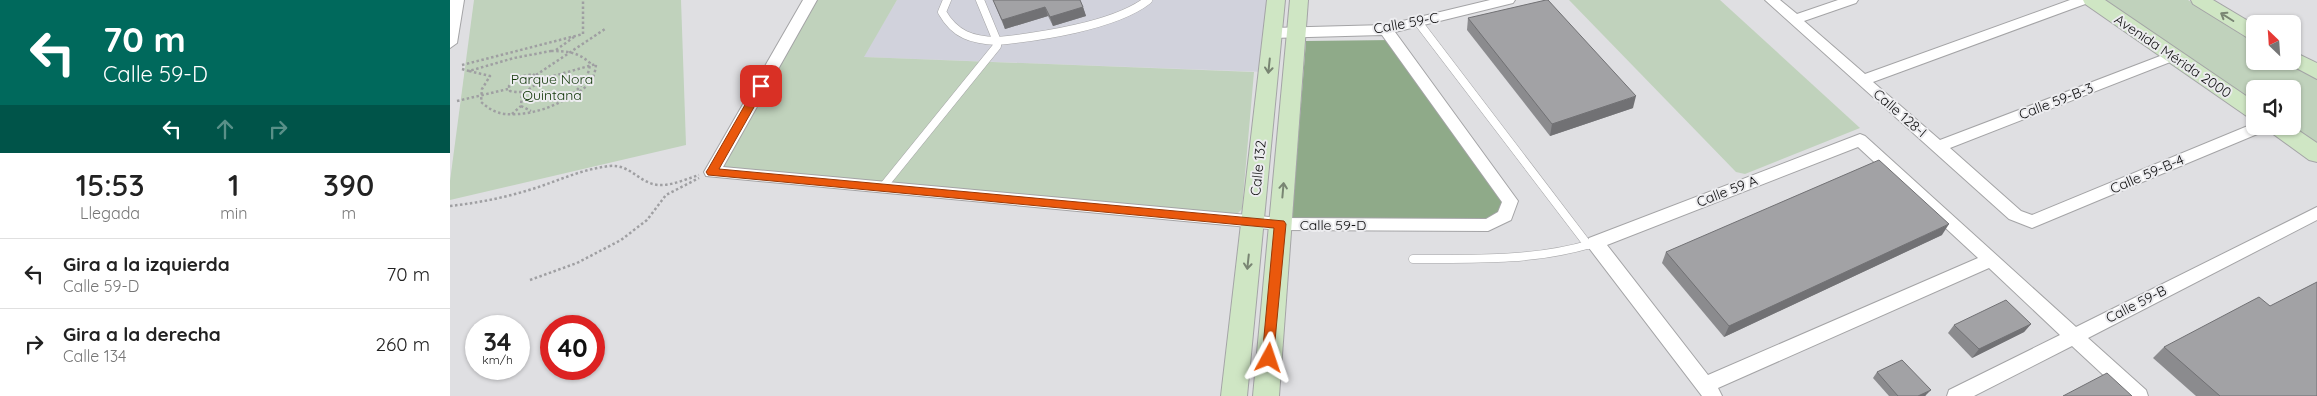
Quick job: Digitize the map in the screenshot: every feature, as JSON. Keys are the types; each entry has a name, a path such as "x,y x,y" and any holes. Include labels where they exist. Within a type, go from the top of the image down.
{"street":[{"path":"450,43 457,0"},
{"path":"712,172 810,0"},
{"name":"Calle 132","path":"1234,396 1276,0"},
{"name":"Calle 132","path":"1266,396 1299,0"},
{"name":"Calle 59-C","path":"1272,33 1386,30 1508,0"},
{"name":"Calle 128-I","path":"1772,0 2015,215 2032,222"},
{"path":"1794,20 1850,0"},
{"path":"1863,80 2083,0"},
{"name":"Avenida Mérida 2000","path":"2092,0 2246,106"},
{"path":"2200,0 2246,28"},
{"name":"Calle 59-D","path":"712,172 1280,224 1488,225 1505,216 1510,201 1386,30"},
{"name":"Calle 59-B-3","path":"1938,147 2173,56"},
{"path":"2301,62 2317,72"},
{"name":"Calle 59-B-4","path":"2032,222 2246,133"},
{"path":"2289,135 2317,154"},
{"name":"Calle 59 A","path":"1592,244 1860,140 1991,260"},
{"name":"Calle 59-B","path":"1956,396 2073,335 2317,213"},
{"path":"1592,244 1709,393 1991,260 2139,396"}],"lane":[{"path":"947,0 942,12 948,26 960,35 979,41 997,41 1041,35 1100,23 1148,0"},
{"path":"882,188 997,46 997,41 980,0"},
{"path":"1413,258 1532,256 1570,251 1592,244 1418,22"}],"path":[{"path":"462,65 583,34 583,0"},
{"path":"508,89 511,83 518,78 528,74 536,75 604,28"},
{"path":"555,50 576,36"},
{"path":"524,56 525,49"},
{"path":"468,71 555,50 572,51 587,57 590,66 586,80 565,99"},
{"path":"457,101 480,96 508,89 513,92 522,92 535,86 539,80 596,64 593,80 581,91 531,111 512,114 492,113 481,102 480,96 490,76 462,69"},
{"path":"536,75 539,80"},
{"path":"512,114 521,106 522,92"},
{"path":"521,106 531,111"},
{"path":"450,206 509,195 573,174 610,166 621,165 631,168 655,184 665,184 712,172"},
{"path":"530,280 574,265 600,252 648,219 656,204 668,192 712,172"}],"shaded area":[{"path":"897,0 1273,0 1266,72 863,57"}],"green space":[{"name":"Parque Nora Quintana","path":"474,0 681,0 686,145 450,200 450,181"},
{"path":"810,0 897,0 864,57 1254,72 1242,209 1237,214 1228,216 712,172"},
{"path":"1569,0 1720,0 1860,128 1745,174 1736,172"},
{"path":"2100,0 2188,0 2246,35 2246,70 2301,70 2317,80 2317,147 2300,135 2301,80 2246,80 2246,99"},
{"path":"1393,40 1510,201 1488,225 1292,218 1306,41"}],"building":[{"path":"993,0 1080,0 1083,7 1050,17 1045,7 1002,20"},
{"path":"1546,0 1636,96 1552,124 1468,18"},
{"path":"1879,160 1949,224 1729,326 1666,252"},
{"path":"2317,282 2317,396 2220,396 2164,347 2259,297 2270,306"},
{"path":"2006,300 2031,324 1979,349 1954,325"},
{"path":"1902,360 1931,390 1918,396 1898,396 1877,372"},
{"path":"2107,373 2132,396 2063,396"}],"route":[{"path":"761,86 712,172 1280,224 1269,358"}]}
